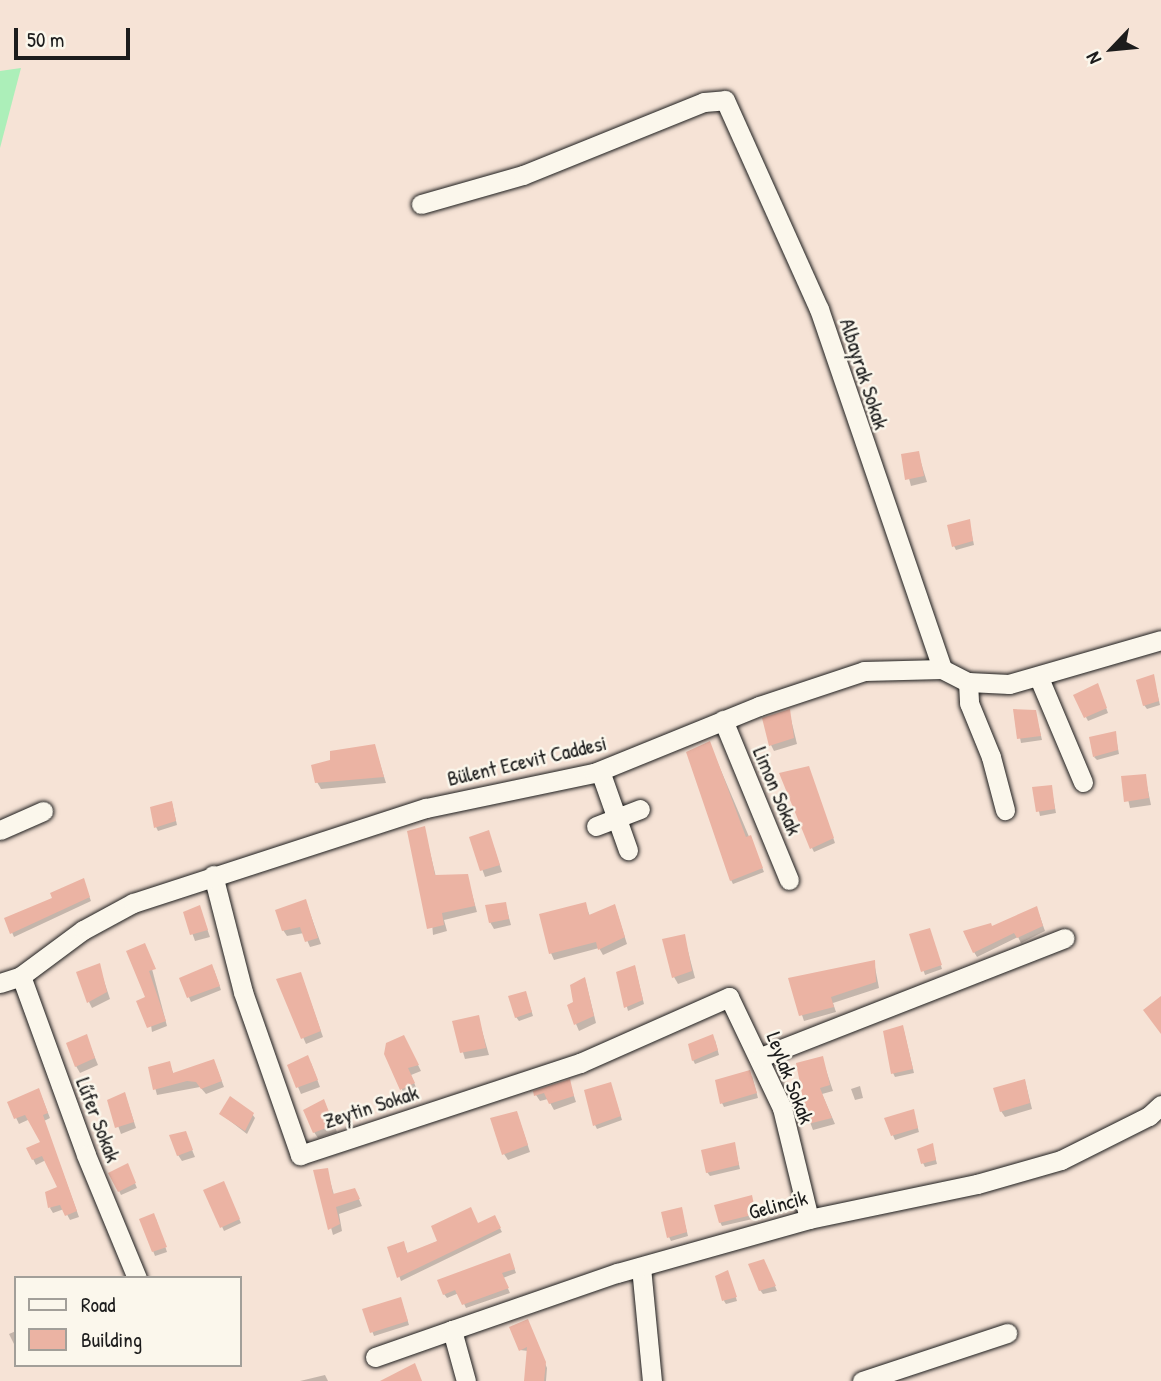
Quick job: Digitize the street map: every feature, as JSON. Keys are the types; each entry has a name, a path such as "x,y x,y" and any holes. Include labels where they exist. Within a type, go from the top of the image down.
{"street":[{"name":"Albayrak Sokak","path":"421,204 516,173 523,175 704,103 725,100 819,309 942,669"},
{"name":"Bülent Ecevit Caddesi","path":"0,983 21,975 83,930 134,903 213,875 426,808 600,771 723,720 864,671 942,669 968,682 1009,684 1039,678 1161,640"},
{"path":"1039,678 1083,782"},
{"path":"968,682 969,703 991,757 1005,810"},
{"name":"Limon Sokak","path":"723,720 789,880"},
{"path":"600,771 628,850"},
{"path":"596,825 639,809"},
{"path":"0,830 43,811"},
{"name":"Zeytin Sokak","path":"213,875 243,992 300,1155 580,1063 729,997"},
{"path":"761,1057 1065,938"},
{"name":"Lűfer Sokak","path":"21,975 86,1155 136,1276"},
{"name":"Leylak Sokak","path":"729,997 761,1057 782,1108 809,1219"},
{"name":"Gelincik","path":"375,1357 641,1267 809,1219 976,1184 1061,1160 1149,1116 1161,1105"},
{"path":"641,1267 652,1381"},
{"path":"452,1330 466,1381"},
{"path":"862,1381 1007,1333"}],"green space":[{"path":"21,68 0,148 0,71"}],"building":[{"path":"919,451 924,476 905,480 901,454"},
{"path":"970,519 973,541 952,547 947,525"},
{"path":"1154,674 1159,701 1143,706 1136,680"},
{"path":"1098,683 1107,708 1084,718 1073,695"},
{"path":"790,709 794,738 769,746 762,718"},
{"path":"1013,709 1036,710 1041,736 1017,739"},
{"path":"1116,731 1118,750 1093,757 1089,737"},
{"path":"710,741 746,837 751,835 763,868 730,881 686,752"},
{"path":"375,744 384,777 315,783 311,765 330,760 330,751"},
{"path":"809,766 834,838 810,849 779,773"},
{"path":"1146,774 1149,798 1124,802 1121,776"},
{"path":"1052,785 1055,809 1036,812 1032,787"},
{"path":"172,801 176,821 154,828 150,807"},
{"path":"425,826 435,875 468,874 475,906 442,913 444,925 427,929 407,831"},
{"path":"489,830 500,865 480,871 469,837"},
{"path":"84,878 90,897 10,934 4,918 52,898 50,893"},
{"path":"306,899 318,938 305,942 300,927 282,931 275,910"},
{"path":"506,902 509,919 489,923 485,905"},
{"path":"586,902 589,915 615,904 625,937 598,950 596,942 549,954 539,914"},
{"path":"200,905 208,930 190,935 183,912"},
{"path":"1037,906 1043,926 1017,938 1014,933 973,953 963,931 991,923 992,926"},
{"path":"930,928 942,965 921,972 909,934"},
{"path":"685,934 692,971 672,978 662,939"},
{"path":"145,943 156,969 149,971 166,1021 147,1028 136,1001 145,997 126,951"},
{"path":"875,960 876,982 831,997 834,1007 799,1016 788,978"},
{"path":"100,963 107,992 87,1003 76,972"},
{"path":"212,964 220,986 187,998 179,978"},
{"path":"635,965 643,1000 624,1008 616,972"},
{"path":"301,972 321,1031 301,1039 276,979"},
{"path":"585,977 594,1016 574,1025 567,1005 573,1002 570,985"},
{"path":"526,991 532,1012 515,1018 508,996"},
{"path":"1161,996 1161,1034 1143,1010"},
{"path":"479,1015 486,1048 460,1053 452,1021"},
{"path":"903,1025 913,1069 891,1074 883,1031"},
{"path":"87,1034 95,1058 75,1067 66,1043"},
{"path":"713,1034 718,1050 692,1061 688,1044"},
{"path":"404,1035 419,1065 408,1068 415,1083 400,1090 384,1054 386,1043"},
{"path":"308,1055 318,1080 296,1088 287,1065"},
{"path":"823,1056 830,1085 820,1088 832,1118 808,1124 796,1063"},
{"path":"214,1059 222,1081 201,1089 196,1082 187,1081 153,1090 148,1067 170,1061 173,1073"},
{"path":"750,1070 757,1093 720,1104 715,1080"},
{"path":"570,1079 574,1096 549,1104 544,1093 534,1096 533,1091"},
{"path":"1025,1079 1030,1103 1000,1112 993,1088"},
{"path":"611,1082 621,1116 593,1126 584,1090"},
{"path":"39,1088 48,1113 43,1115 77,1211 65,1216 60,1205 48,1208 45,1192 57,1187 42,1156 32,1160 26,1148 40,1142 25,1115 14,1119 7,1102"},
{"path":"125,1092 134,1122 115,1128 107,1100"},
{"path":"230,1096 254,1113 245,1131 219,1114"},
{"path":"324,1099 334,1125 313,1133 303,1110"},
{"path":"914,1109 918,1128 891,1136 884,1118"},
{"path":"517,1111 528,1145 502,1155 490,1118"},
{"path":"186,1131 193,1150 177,1156 169,1135"},
{"path":"735,1142 739,1165 706,1173 701,1150"},
{"path":"933,1143 936,1160 921,1164 917,1149"},
{"path":"128,1163 136,1183 118,1192 108,1173"},
{"path":"328,1168 333,1194 355,1188 360,1199 336,1207 340,1224 328,1230 313,1170"},
{"path":"224,1181 240,1219 220,1228 203,1190"},
{"path":"752,1195 756,1214 719,1223 714,1205"},
{"path":"471,1207 478,1223 495,1215 501,1228 397,1278 387,1247 404,1241 407,1253 437,1241 431,1226"},
{"path":"682,1207 687,1232 667,1238 661,1212"},
{"path":"154,1213 167,1247 152,1252 139,1219"},
{"path":"510,1253 515,1269 502,1273 509,1288 462,1305 455,1290 443,1295 437,1280"},
{"path":"764,1259 776,1286 759,1291 748,1264"},
{"path":"728,1270 737,1297 722,1301 715,1276"},
{"path":"401,1297 408,1321 370,1333 362,1309"},
{"path":"528,1319 546,1362 544,1381 524,1381 527,1347 519,1351 509,1327"},
{"path":"415,1363 422,1381 380,1381"}]}
